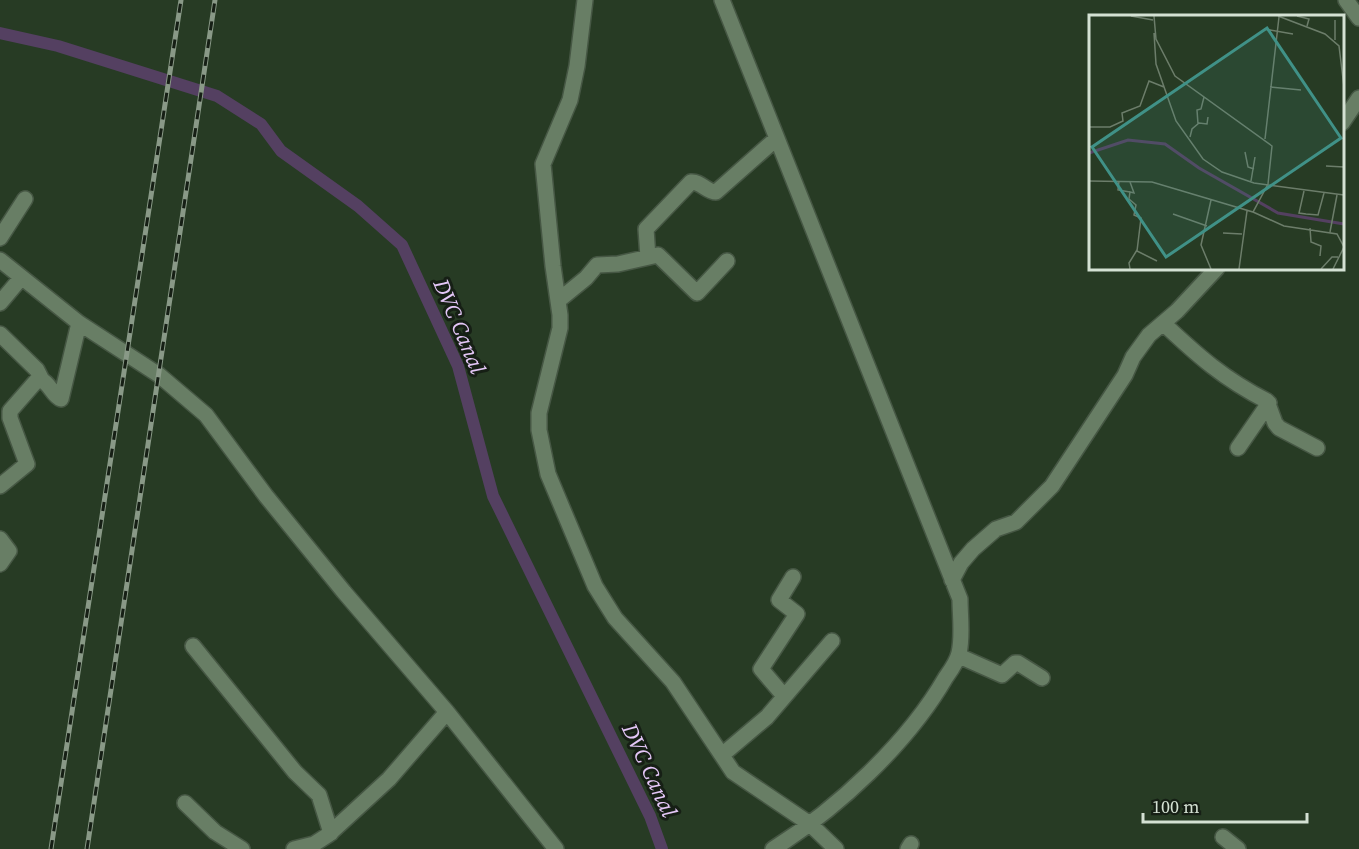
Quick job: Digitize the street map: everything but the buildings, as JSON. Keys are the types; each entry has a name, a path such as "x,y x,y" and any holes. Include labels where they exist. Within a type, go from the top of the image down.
{"street":[{"path":"585,0 577,66 570,100 543,164 553,266 559,300 560,328 539,413 539,430 548,474 602,598 635,642 673,682 733,772 810,824 836,849"},
{"path":"722,0 960,599 959,656 913,726 860,782 810,824 772,849"},
{"path":"1346,0 1359,18"},
{"path":"1344,120 1359,98"},
{"path":"648,257 646,229 691,183 694,182 716,192 776,139"},
{"path":"0,238 25,199"},
{"path":"559,300 586,278 597,265 618,264 659,256 697,293 727,261"},
{"path":"0,260 79,323 159,375 206,415 336,583 447,711 556,849"},
{"path":"952,580 973,549 996,529 1016,522 1052,486 1149,335 1215,270"},
{"path":"0,303 21,278"},
{"path":"0,334 37,370 57,398 61,399 79,323"},
{"path":"1163,323 1212,367 1243,389 1269,403 1277,426 1317,448"},
{"path":"0,486 27,464 10,418 10,411 35,381 41,378"},
{"path":"1238,448 1269,403"},
{"path":"0,540 9,551 0,564"},
{"path":"784,696 761,669 797,614 779,600 793,577"},
{"path":"722,755 762,721 832,641"},
{"path":"193,646 288,764 320,795 331,833"},
{"path":"959,656 1002,675 1018,663 1042,678"},
{"path":"294,849 314,844 331,833 389,779 447,711"},
{"path":"185,803 214,832 242,849"},
{"path":"1223,837 1238,849"}],"waterway":[{"name":"DVC Canal","path":"0,33 58,46 217,96 261,124 281,151 358,206 402,245 458,366 493,496 650,816 662,849"}],"railway":[{"path":"51,849 181,0"},
{"path":"87,849 215,0"}]}
